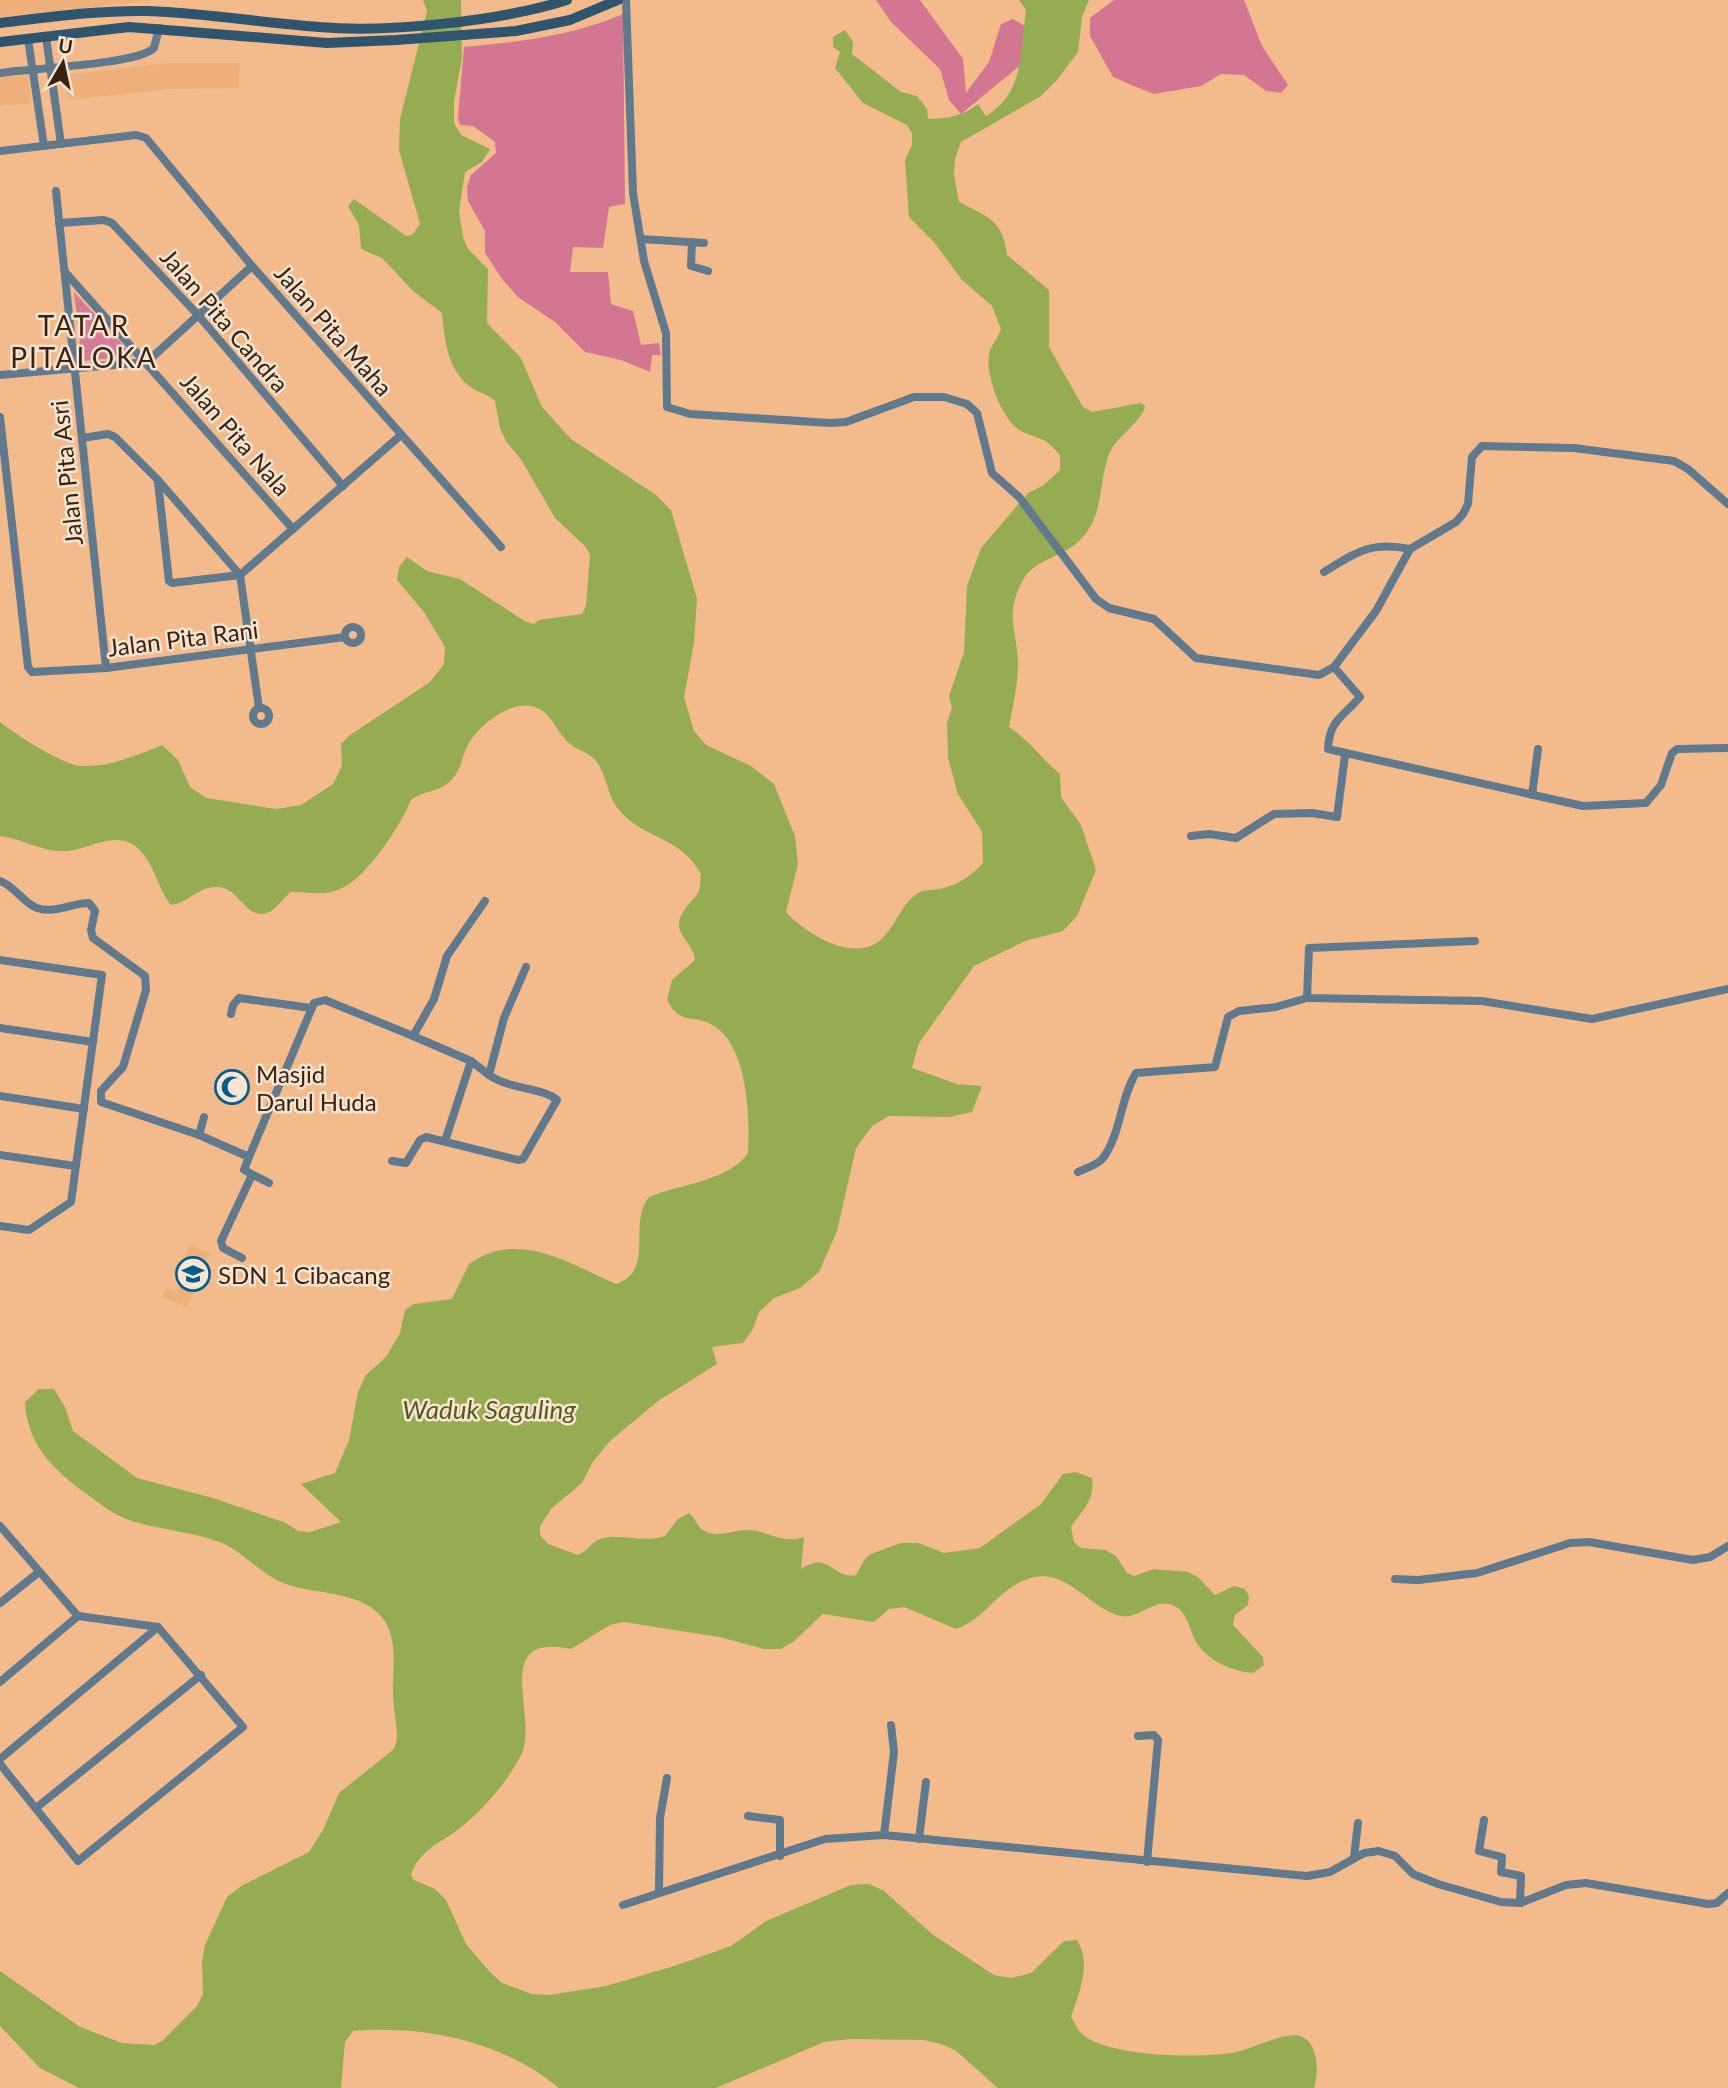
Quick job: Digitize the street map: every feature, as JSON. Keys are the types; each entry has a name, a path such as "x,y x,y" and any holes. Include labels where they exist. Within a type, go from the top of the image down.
{"main road":[{"path":"0,23 111,11 322,28 390,26 490,18 567,0"},
{"path":"0,42 129,27 327,43 396,40 491,33 570,20 618,0"},
{"path":"208,33 210,17"}],"street":[{"path":"626,0 633,193 654,297 666,333 665,400 671,410 830,423 846,422 914,397 954,399 977,413 992,473 1019,498 1092,596 1109,608 1154,619 1188,652 1209,662 1283,668 1319,675 1334,667 1376,611 1410,550 1460,519 1468,504 1472,457 1477,449 1489,445 1574,448 1674,461 1728,504"},
{"path":"0,73 32,67 87,65 142,54 154,48 159,28"},
{"path":"0,151 61,144 46,37"},
{"path":"28,39 44,146"},
{"name":"Jalan Pita Maha","path":"61,144 142,136 252,266 500,547"},
{"name":"Jalan Pita Asri","path":"56,191 106,668"},
{"name":"Jalan Pita Candra","path":"59,223 104,220 112,223 198,315 343,486"},
{"path":"641,239 704,243"},
{"path":"692,242 691,266 708,271"},
{"path":"0,375 147,362 252,266"},
{"name":"Jalan Pita Nala","path":"64,271 293,529"},
{"name":"Jalan Pita Rani","path":"0,417 28,667 39,673 106,668 345,637"},
{"path":"82,438 111,435 158,480 240,575 259,708"},
{"path":"158,480 169,581 240,575 401,435"},
{"path":"1324,572 1364,548 1387,545 1410,550"},
{"path":"1334,667 1360,695 1338,716 1329,737 1328,749 1345,755 1583,806 1646,803 1662,780 1672,753 1677,749 1728,748"},
{"path":"1532,795 1538,749"},
{"path":"1191,836 1209,834 1236,838 1274,814 1312,813 1337,817 1345,755"},
{"path":"0,881 8,883 36,908 55,909 86,902 91,905 95,911 90,930 93,938 145,976 147,983 123,1067 101,1091 99,1099 103,1104 130,1110 199,1135 249,1157"},
{"path":"414,1036 434,999 447,956 485,901"},
{"path":"1307,998 1309,948 1475,941"},
{"path":"0,960 102,975 71,1202 29,1230 0,1226"},
{"path":"489,1075 503,1018 526,967"},
{"path":"1078,1172 1101,1160 1110,1145 1123,1100 1136,1073 1215,1066 1228,1017 1239,1011 1276,1007 1307,998 1482,1001 1592,1019 1728,989"},
{"path":"231,1014 239,998 311,1008"},
{"path":"269,1183 244,1170 311,1008 318,1000 325,1000 471,1061 510,1087 549,1095 557,1100 528,1152 518,1160 445,1141 422,1138 406,1163 392,1161"},
{"path":"0,1028 93,1042"},
{"path":"445,1141 471,1061"},
{"path":"0,1096 83,1109"},
{"path":"199,1135 204,1117"},
{"path":"0,1155 75,1166"},
{"path":"242,1258 223,1248 221,1241 251,1175"},
{"path":"0,1526 78,1616 158,1627 243,1727 78,1861 0,1761 158,1627"},
{"path":"1395,1579 1418,1580 1477,1573 1570,1543 1589,1542 1693,1560 1710,1557 1728,1546"},
{"path":"0,1603 40,1572"},
{"path":"0,1682 78,1616"},
{"path":"36,1808 201,1675"},
{"path":"884,1835 894,1752 891,1725"},
{"path":"1138,1736 1154,1735 1158,1740 1147,1862"},
{"path":"659,1891 660,1818 667,1778"},
{"path":"919,1839 926,1782"},
{"path":"748,1816 780,1820 780,1856"},
{"path":"1484,1820 1479,1851 1503,1858 1501,1872 1521,1876 1520,1903"},
{"path":"1354,1857 1359,1823"},
{"path":"623,1905 659,1891 780,1856 835,1836 884,1835 1307,1876 1331,1872 1354,1857 1371,1852 1388,1853 1413,1874 1501,1902 1520,1903 1566,1885 1586,1883 1707,1905 1717,1903 1728,1893"}],"shaded area":[{"path":"0,0 157,0 0,17"},
{"path":"876,0 920,0 963,59 966,93 989,62 1001,24 1013,19 1027,27 1028,59 961,114 949,100 940,69 891,22"},
{"path":"1114,0 1244,0 1262,46 1288,85 1281,93 1266,91 1244,75 1221,74 1201,86 1154,94 1113,77 1090,36 1090,18"},
{"path":"623,14 625,204 609,207 603,248 573,247 570,272 608,272 611,304 633,311 641,345 659,343 661,355 652,355 650,372 621,360 585,352 555,322 518,297 502,279 485,253 485,231 468,201 467,187 471,175 496,153 495,142 473,126 460,125 458,118 464,47 565,33"},
{"path":"167,63 240,63 239,88 172,89 69,100 65,75"},
{"path":"28,74 31,103 0,106 0,77"},
{"path":"74,292 133,356 82,361"},
{"name":"SDN 1 Cibacang","path":"190,1245 210,1253 187,1307 162,1297 166,1288 177,1292 191,1260 185,1256"}],"water":[{"name":"Waduk Saguling","path":"423,0 461,0 462,58 454,101 454,123 461,135 490,149 482,162 465,172 459,211 468,249 488,269 487,323 521,358 542,407 571,439 656,495 671,510 697,599 694,643 684,697 694,731 706,745 751,766 774,784 795,836 798,864 786,912 816,936 841,947 854,949 878,942 915,895 957,883 983,863 982,832 958,794 948,758 947,722 952,708 949,696 964,652 967,586 981,548 1028,493 1044,485 1060,470 1060,455 1046,442 1016,427 1002,409 988,363 990,351 1001,329 992,306 962,280 934,242 909,217 905,160 912,145 912,133 907,125 863,103 835,68 840,52 833,47 833,37 845,30 853,42 852,54 901,92 917,96 927,109 928,119 954,116 978,104 986,116 1008,95 1018,69 1026,10 1019,0 1089,0 1082,17 1078,52 1057,80 1041,96 961,142 955,159 954,175 959,202 992,221 1002,234 1007,255 1049,290 1049,347 1083,407 1092,412 1141,403 1145,406 1139,418 1111,450 1097,512 1087,532 1065,551 1028,573 1014,603 1013,622 1018,671 1009,727 1060,774 1061,797 1081,825 1096,870 1077,916 1063,931 1025,941 974,966 919,1043 912,1068 957,1084 982,1086 972,1112 949,1117 889,1116 872,1126 856,1148 837,1231 819,1272 800,1288 774,1298 759,1312 753,1329 743,1343 712,1347 717,1364 658,1401 610,1441 592,1463 582,1483 552,1508 540,1526 540,1535 548,1544 578,1555 597,1540 607,1537 648,1539 665,1536 678,1519 689,1513 708,1533 746,1530 789,1539 804,1537 801,1569 818,1563 842,1574 856,1575 864,1560 871,1554 901,1543 918,1543 944,1553 980,1548 1041,1504 1063,1474 1076,1472 1092,1478 1092,1493 1071,1527 1074,1542 1081,1548 1105,1550 1116,1556 1127,1573 1134,1576 1154,1569 1188,1572 1198,1577 1215,1595 1234,1586 1245,1589 1249,1596 1248,1605 1235,1615 1233,1625 1263,1657 1264,1665 1253,1673 1230,1668 1216,1661 1198,1645 1182,1612 1172,1605 1159,1604 1134,1615 1121,1616 1110,1612 1058,1579 1047,1576 1035,1577 1012,1587 976,1618 956,1629 904,1607 889,1609 874,1622 823,1614 793,1642 781,1649 764,1649 719,1637 624,1622 610,1625 571,1649 546,1647 531,1653 524,1664 522,1680 525,1737 517,1763 484,1806 465,1824 424,1854 411,1875 414,1880 435,1889 446,1900 466,1944 502,1983 532,1994 549,1995 606,1986 674,1966 731,1946 766,1921 851,1885 868,1884 883,1890 932,1934 994,1975 1011,1978 1031,1973 1064,1941 1077,1940 1084,1959 1084,1969 1071,2017 1079,2031 1091,2040 1129,2051 1198,2055 1232,2053 1277,2038 1300,2036 1306,2039 1314,2051 1317,2074 1314,2088 998,2088 955,2050 941,2044 924,2040 850,2039 824,2042 716,2088 559,2088 513,2058 488,2048 435,2034 380,2030 353,2031 345,2042 341,2088 79,2088 40,2068 0,2026 0,1971 80,2027 122,2043 154,2045 162,2041 197,2006 203,1994 202,1962 205,1945 227,1897 243,1885 309,1852 323,1830 339,1793 394,1749 397,1739 392,1640 386,1623 378,1613 355,1600 280,1581 222,1543 123,1518 97,1502 54,1467 31,1432 25,1402 39,1389 54,1389 65,1407 73,1431 137,1478 213,1498 286,1523 298,1531 310,1532 341,1522 301,1484 335,1473 349,1440 358,1392 366,1375 386,1357 400,1333 405,1310 414,1304 452,1299 469,1264 488,1254 506,1249 525,1249 562,1259 616,1284 628,1277 635,1268 640,1220 649,1197 716,1176 729,1170 748,1153 747,1102 734,1049 725,1035 713,1025 682,1016 667,1000 672,980 695,960 682,934 679,920 699,891 701,874 683,852 640,828 619,810 598,763 567,741 547,715 538,708 517,707 485,724 468,744 449,783 411,800 382,850 350,883 328,892 291,892 271,911 263,914 249,909 231,892 216,887 171,905 147,859 135,846 127,842 111,840 59,851 0,836 0,722 52,755 74,765 92,766 113,762 162,745 178,760 190,787 206,798 276,809 301,805 333,784 342,766 341,744 350,735 430,682 444,664 445,647 424,612 397,580 399,567 407,557 427,571 460,579 526,622 534,624 539,620 582,614 586,606 590,555 586,547 555,518 522,461 506,441 500,428 495,401 472,388 457,372 448,354 442,313 413,291 382,258 361,249 359,225 348,206 354,199 406,236 412,235 420,224 399,150 400,119 427,11"}],"place":[{"name":"Masjid Darul Huda","path":"232,1087"},
{"name":"SDN 1 Cibacang","path":"193,1274"}],"district":[{"name":"TATAR PITALOKA","path":"84,341"}]}
